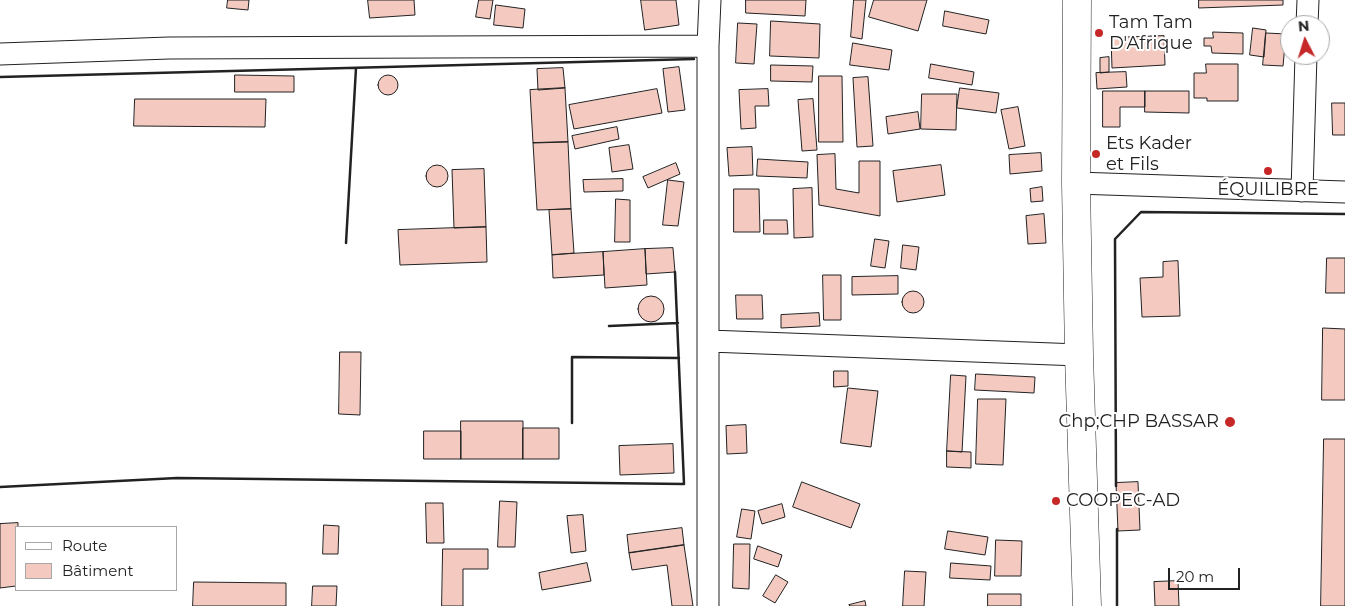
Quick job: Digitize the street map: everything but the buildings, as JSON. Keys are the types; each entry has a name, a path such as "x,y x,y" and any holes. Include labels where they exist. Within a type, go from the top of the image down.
{"main road":[{"path":"1077,0 1076,183 1087,606"}],"street":[{"path":"708,606 708,46 710,0"},
{"path":"1307,15 1308,0"},
{"path":"0,54 179,48 708,46"},
{"path":"1302,191 1306,65"},
{"path":"1076,183 1345,192"},
{"path":"709,340 1079,355"}],"wall":[{"path":"0,77 694,59"},
{"path":"346,243 356,68"},
{"path":"1116,486 1115,239 1141,212 1345,214"},
{"path":"0,487 177,478 684,484 675,272"},
{"path":"609,326 678,323"},
{"path":"572,423 572,357 679,358"},
{"path":"1117,529 1117,606"}],"place":[{"name":"Tam Tam D'Afrique","path":"1099,33"},
{"name":"Ets Kader et Fils","path":"1096,154"},
{"name":"ÉQUILIBRE","path":"1268,171"},
{"name":"Chp;CHP BASSAR","path":"1230,422"},
{"name":"COOPEC-AD","path":"1056,501"}]}
